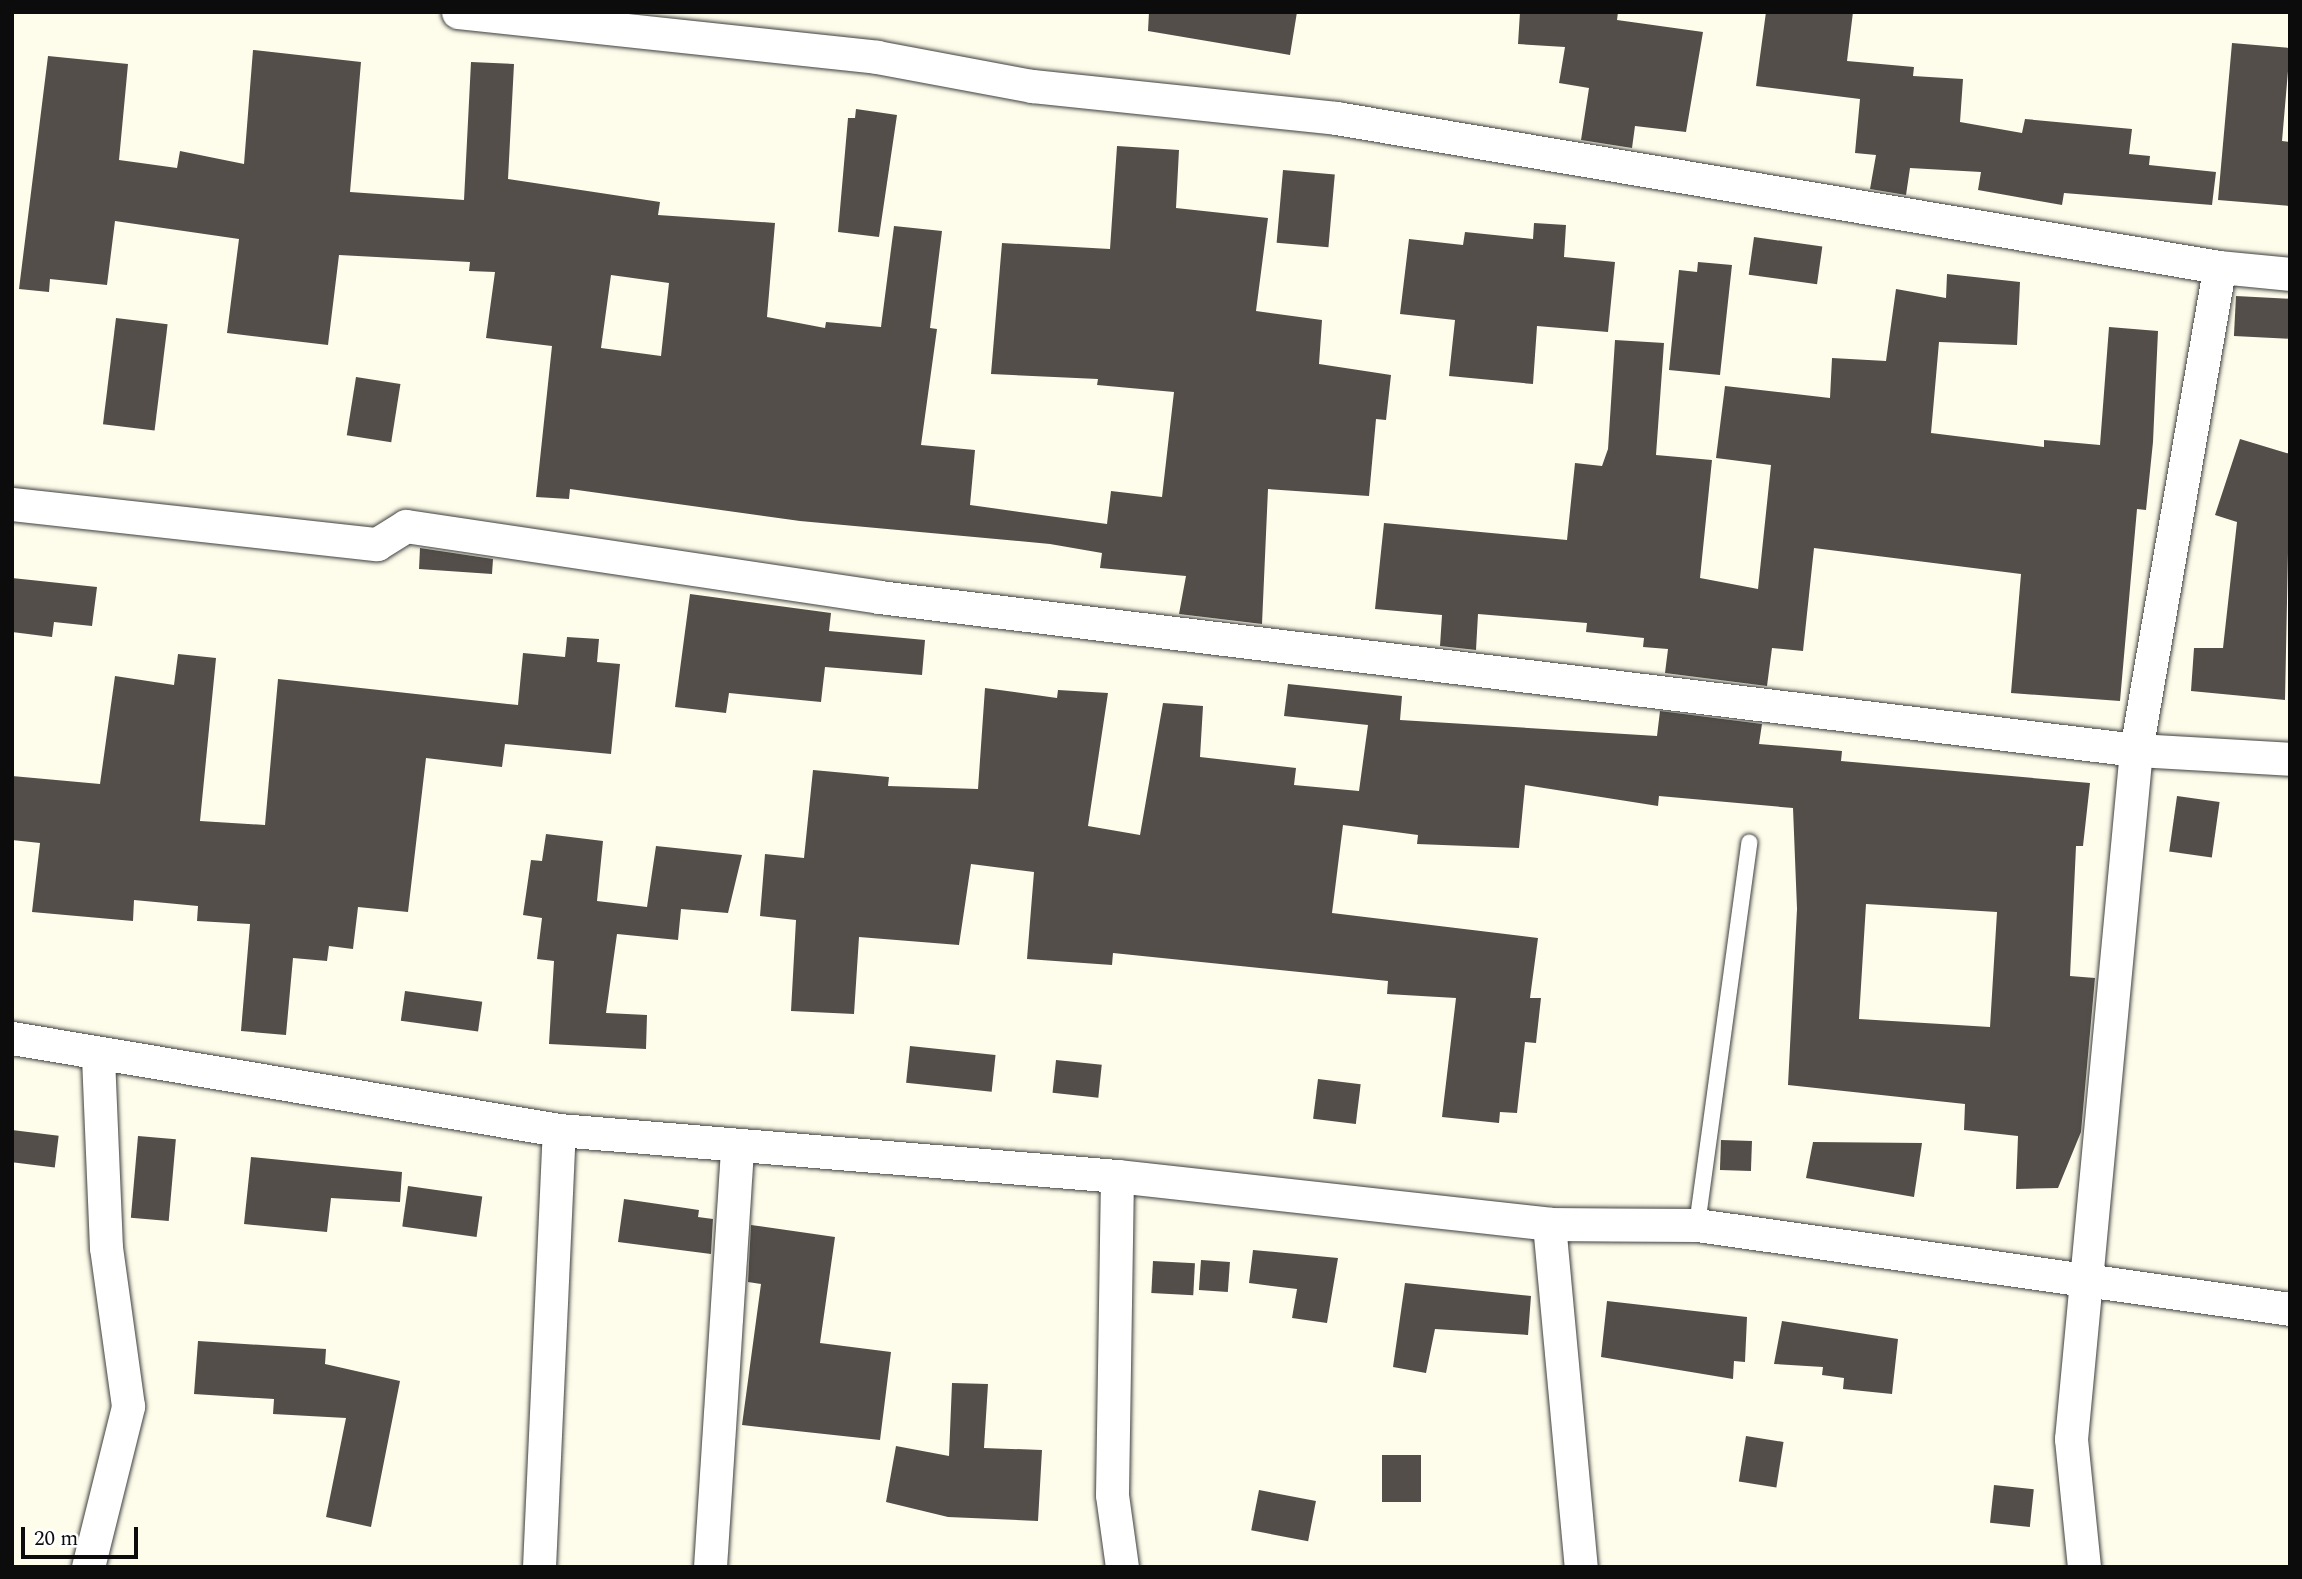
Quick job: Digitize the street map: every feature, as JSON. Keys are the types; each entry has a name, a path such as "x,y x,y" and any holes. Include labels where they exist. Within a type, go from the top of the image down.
{"street":[{"path":"458,12 877,57 1032,86 1336,118 2219,267 2290,274"},
{"path":"2084,1567 2071,1439 2082,1277 2136,750 2219,267"},
{"path":"12,504 377,544 406,526 879,597 2136,750 2290,759"},
{"path":"12,1038 559,1130 737,1147 1117,1176 1549,1224 1697,1225 2082,1277 2290,1310"},
{"path":"88,1567 128,1406 106,1248 98,1054"},
{"path":"539,1567 559,1130"},
{"path":"710,1567 737,1147"},
{"path":"1117,1176 1112,1495 1122,1567"},
{"path":"1549,1224 1581,1567"}],"lane":[{"path":"1697,1225 1749,843"}],"building":[{"path":"1149,12 1297,12 1290,55 1148,31"},
{"path":"1520,12 1618,12 1617,20 1703,32 1686,132 1635,126 1632,148 1581,140 1589,88 1559,83 1565,47 1518,44"},
{"path":"1766,12 1853,12 1847,61 1914,67 1913,76 1963,79 1960,122 2022,133 2025,119 2132,129 2129,154 2150,156 2149,165 2216,172 2212,205 2064,193 2062,205 1978,190 1981,172 1910,168 1906,195 1870,189 1876,155 1855,153 1860,99 1756,86"},
{"path":"2232,43 2290,48 2282,141 2290,142 2290,206 2218,200"},
{"path":"253,50 361,62 350,192 464,200 471,62 514,64 508,179 660,202 658,215 775,223 767,317 825,328 826,322 881,327 894,226 942,231 930,328 937,329 921,445 975,450 970,505 1107,524 1111,491 1162,497 1174,392 1097,385 1098,379 991,374 1002,243 1110,249 1117,146 1179,150 1176,208 1268,218 1256,311 1322,320 1319,364 1391,375 1386,420 1376,419 1369,496 1268,489 1262,624 1179,614 1186,576 1100,568 1102,553 1050,544 800,521 570,489 569,499 536,497 552,346 486,338 495,272 469,271 470,262 339,255 328,345 227,333 239,239 115,221 107,285 50,279 49,292 19,289 48,56 128,64 119,160 177,168 180,151 244,164","holes":["611,275 669,283 661,356 601,348"]},
{"path":"856,109 897,115 879,237 838,232 848,118 855,118"},
{"path":"1283,170 1335,175 1328,247 1277,243"},
{"path":"1534,223 1566,225 1564,257 1615,262 1608,332 1537,326 1533,384 1449,376 1455,320 1400,314 1409,239 1463,245 1465,232 1533,239"},
{"path":"1754,237 1822,247 1817,284 1749,275"},
{"path":"1698,262 1732,265 1720,375 1669,370 1679,270 1697,272"},
{"path":"1947,274 2020,282 2017,345 1939,342 1931,433 2044,447 2044,440 2100,445 2109,327 2158,331 2153,442 2146,510 2137,509 2120,701 2011,693 2021,574 1814,548 1803,651 1772,648 1767,686 1665,673 1668,649 1643,647 1644,638 1586,632 1587,623 1478,614 1476,650 1440,646 1442,615 1375,609 1384,523 1567,540 1575,463 1602,466 1608,449 1615,340 1664,343 1656,455 1712,460 1700,578 1758,589 1771,465 1716,458 1725,386 1830,398 1832,358 1886,361 1896,289 1946,298"},
{"path":"2236,296 2290,299 2288,339 2234,336"},
{"path":"116,318 168,324 155,431 103,424"},
{"path":"356,377 400,384 391,442 347,435"},
{"path":"2240,439 2290,454 2285,700 2191,691 2194,648 2223,648 2237,522 2215,515"},
{"path":"420,548 493,559 492,574 419,569"},
{"path":"12,578 97,587 92,626 54,622 52,637 12,632"},
{"path":"690,594 831,613 829,631 925,640 922,675 825,667 821,702 729,693 726,713 675,707"},
{"path":"567,637 599,639 597,662 620,664 611,754 505,744 502,767 426,758 408,912 358,907 353,949 329,946 327,961 293,958 286,1035 241,1031 250,924 197,921 198,906 134,900 133,921 32,912 40,843 12,840 12,776 100,784 115,676 174,685 178,654 216,658 200,821 265,825 278,679 518,705 523,653 565,657"},
{"path":"1288,684 1402,696 1400,720 1657,736 1660,711 1762,724 1759,744 1842,751 1841,761 2090,783 2083,846 2076,846 2070,976 2095,978 2081,1132 2058,1188 2016,1189 2018,1136 1964,1130 1965,1104 1788,1085 1797,909 1793,808 1659,796 1658,806 1525,785 1519,848 1417,844 1418,835 1343,825 1332,913 1538,938 1530,998 1541,998 1536,1043 1525,1042 1517,1113 1500,1112 1499,1123 1442,1117 1456,998 1387,994 1388,981 1113,953 1112,965 1027,959 1034,872 971,864 959,945 859,937 854,1014 791,1011 796,920 760,916 765,854 804,858 813,770 889,777 888,786 978,789 985,688 1057,698 1058,690 1108,693 1088,826 1140,835 1163,703 1203,706 1200,757 1296,768 1294,785 1359,791 1368,725 1284,716","holes":["1866,904 1997,912 1990,1027 1859,1019"]},
{"path":"2177,796 2220,802 2212,857 2169,851"},
{"path":"546,834 603,841 597,901 647,907 656,846 742,855 728,913 681,909 678,940 617,934 606,1013 647,1015 646,1049 549,1044 554,961 537,959 542,918 523,915 531,860 542,861"},
{"path":"405,991 482,1002 478,1032 401,1021"},
{"path":"910,1046 996,1055 992,1092 906,1083"},
{"path":"1056,1060 1102,1065 1098,1098 1053,1093"},
{"path":"1318,1079 1361,1084 1356,1124 1313,1119"},
{"path":"12,1130 59,1136 55,1167 12,1162"},
{"path":"138,1136 176,1139 169,1221 131,1218"},
{"path":"1721,1140 1752,1141 1751,1171 1720,1170"},
{"path":"1813,1142 1922,1143 1914,1197 1806,1178"},
{"path":"251,1157 402,1172 400,1202 331,1198 327,1232 244,1224"},
{"path":"408,1186 482,1196 477,1237 402,1227"},
{"path":"624,1199 699,1210 698,1217 713,1219 711,1254 618,1242"},
{"path":"751,1225 835,1237 820,1343 891,1352 880,1440 742,1425 761,1284 748,1282"},
{"path":"1253,1250 1338,1258 1327,1323 1292,1318 1297,1289 1249,1283"},
{"path":"1201,1260 1230,1262 1228,1292 1199,1290"},
{"path":"1153,1261 1195,1263 1193,1295 1151,1293"},
{"path":"1405,1283 1531,1296 1528,1335 1435,1329 1426,1373 1393,1367"},
{"path":"1607,1301 1747,1317 1745,1362 1734,1361 1733,1379 1601,1357"},
{"path":"1782,1321 1898,1339 1892,1394 1843,1389 1844,1378 1822,1375 1823,1367 1774,1364"},
{"path":"198,1341 326,1349 325,1364 400,1381 371,1527 326,1517 346,1418 273,1414 274,1399 194,1394"},
{"path":"952,1383 988,1384 984,1448 1042,1450 1038,1521 948,1517 886,1502 896,1446 949,1456"},
{"path":"1746,1436 1784,1442 1776,1487 1739,1481"},
{"path":"1382,1455 1421,1455 1421,1502 1382,1502"},
{"path":"1994,1485 2034,1489 2030,1527 1990,1523"},
{"path":"1259,1490 1316,1501 1308,1541 1251,1530"}]}
